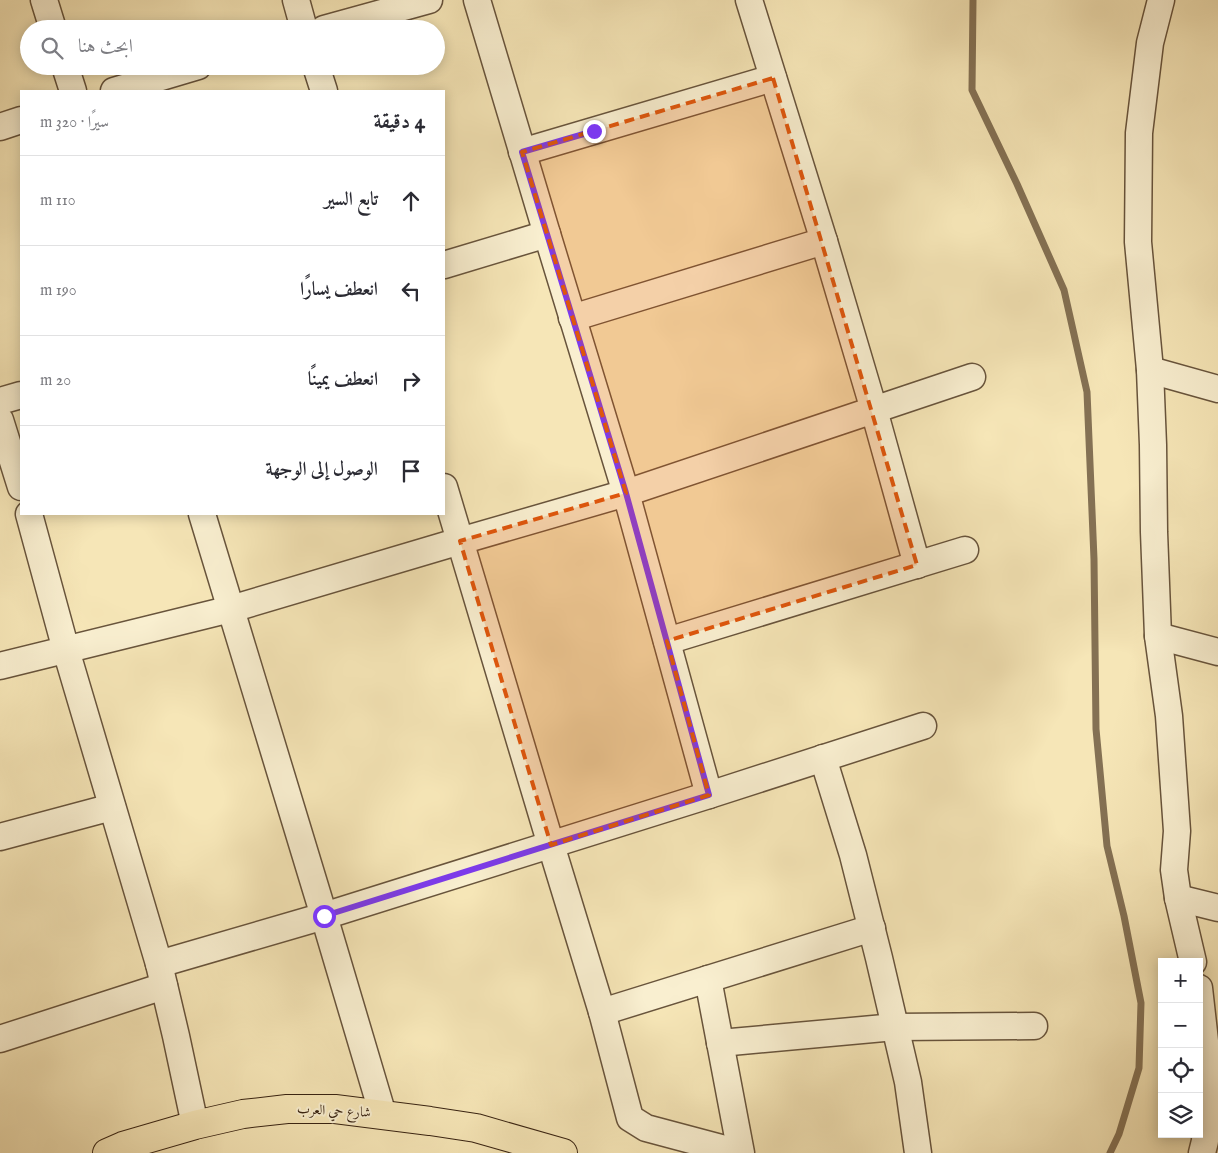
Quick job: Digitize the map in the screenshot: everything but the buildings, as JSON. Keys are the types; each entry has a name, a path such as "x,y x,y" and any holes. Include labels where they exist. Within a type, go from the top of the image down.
{"main road":[{"name":"شارع حي العرب","path":"107,1153 124,1146 195,1125 243,1114 287,1109 334,1109 430,1120 476,1128 563,1153"}],"street":[{"path":"44,0 50,20"},
{"path":"296,0 302,20"},
{"path":"356,20 428,0"},
{"path":"477,0 626,493 709,795"},
{"path":"749,0 824,241 917,565"},
{"path":"1161,0 1150,43 1139,133 1138,242 1150,370 1158,636 1169,716 1177,831 1174,870 1178,898 1192,958"},
{"path":"68,75 73,90"},
{"path":"117,90 168,75"},
{"path":"319,75 324,90"},
{"path":"522,152 773,78"},
{"path":"0,127 20,120"},
{"path":"445,265 547,234"},
{"path":"572,318 824,241"},
{"path":"1150,370 1218,389"},
{"path":"0,666 231,610 626,493 972,376"},
{"path":"0,402 20,395"},
{"path":"0,420 13,482"},
{"path":"445,490 550,845 602,1012 630,1118 646,1128 741,1153 708,979"},
{"path":"29,515 66,650 162,975 195,1125"},
{"path":"202,515 383,1115"},
{"path":"667,641 965,550"},
{"path":"1158,636 1218,652"},
{"path":"0,1039 162,975 324,916 923,726"},
{"path":"823,758 853,855 872,928 908,1082 918,1153"},
{"path":"0,838 112,807"},
{"path":"1178,898 1218,908"},
{"path":"602,1012 872,928"},
{"path":"1201,1003 1207,1059 1204,1147"},
{"path":"720,1043 895,1027 1034,1026"},
{"path":"1204,1147 1218,1105"}],"highlighted area":[{"path":"773,78 917,565 667,641 709,795 551,845 460,541 626,493 522,152"}],"waterway":[{"path":"973,0 972,90 1017,184 1064,290 1087,392 1094,559 1096,729 1107,846 1124,916 1141,1003 1139,1068 1119,1134 1110,1153"}],"route":[{"path":"324,916 709,795 626,493 522,152 594,131"}]}
